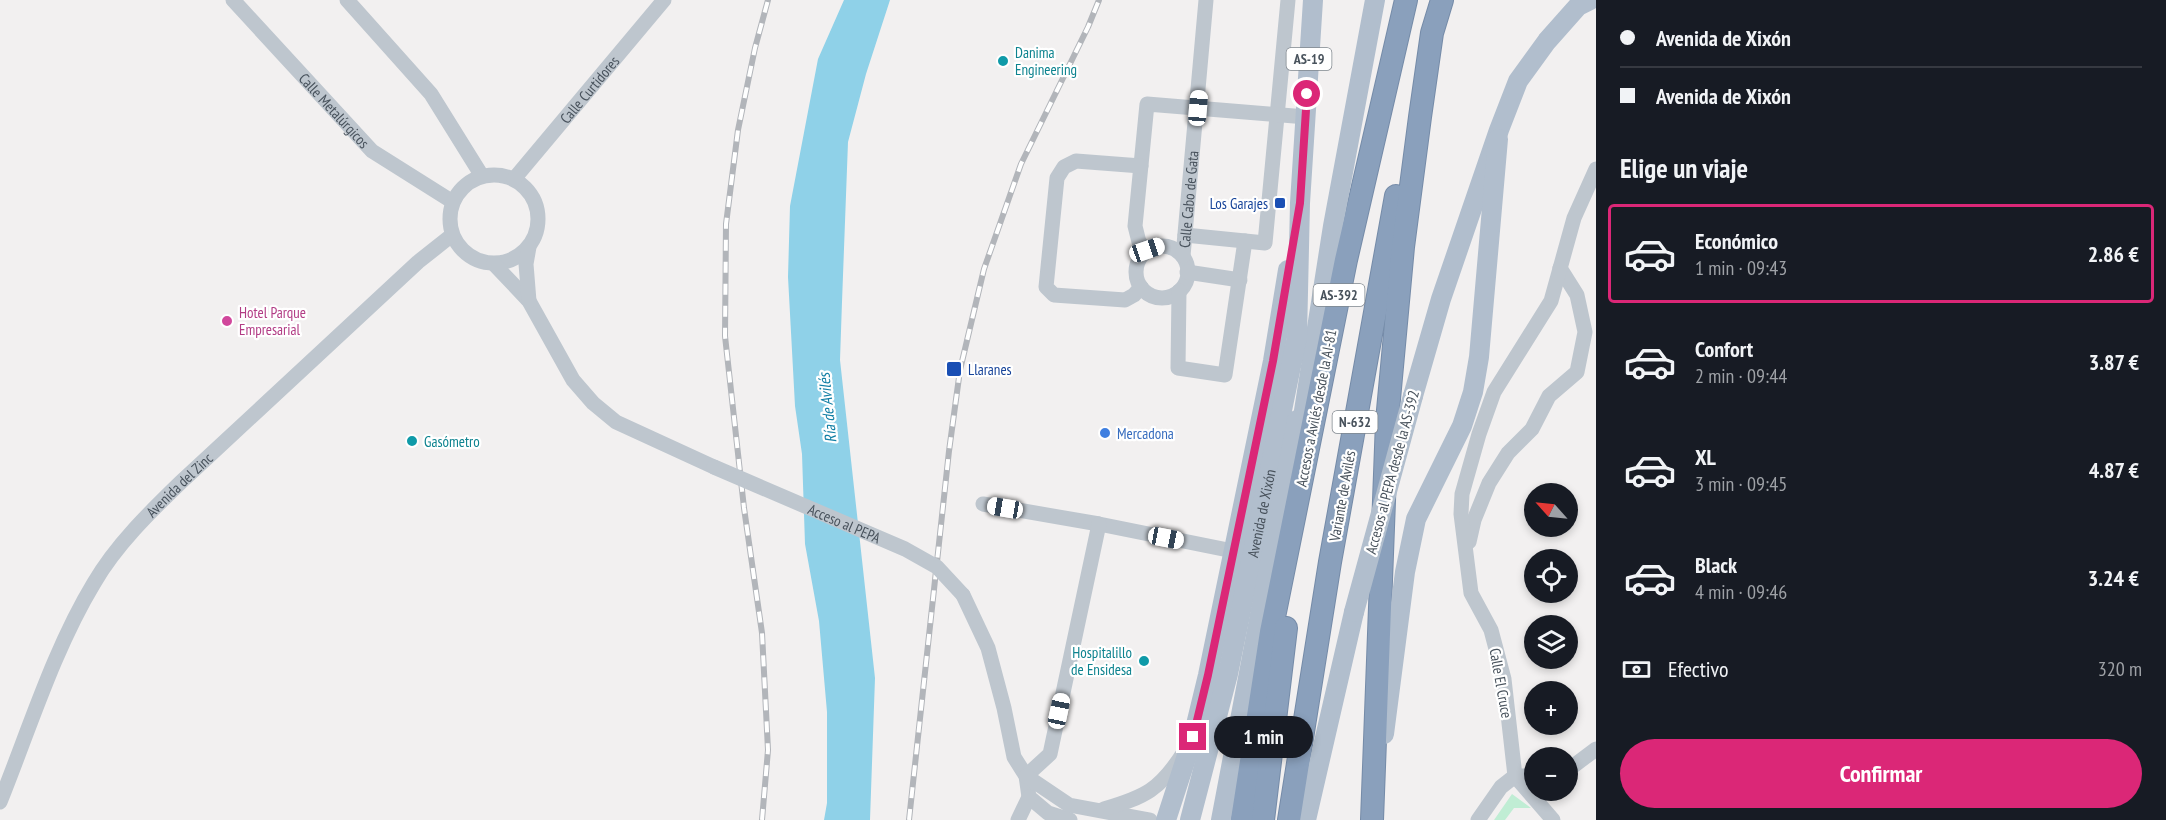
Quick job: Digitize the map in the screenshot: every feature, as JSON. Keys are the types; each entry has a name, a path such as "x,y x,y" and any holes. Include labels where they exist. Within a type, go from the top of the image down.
{"highway":[{"name":"Accesos a Avilés desde la AI-81","path":"1253,815 1271,632 1346,260 1406,0"},
{"path":"1373,820 1387,421 1403,247 1432,33 1442,0"},
{"name":"Variante de Avilés","path":"1298,817 1332,550 1411,116 1432,33"},
{"path":"1253,815 1308,454"}],"main road":[{"name":"Avenida de Xixón","path":"1190,820 1228,674 1297,337 1300,203 1313,0"},
{"path":"1271,632 1318,318 1375,0"},
{"name":"Accesos al PEPA desde la AS-392","path":"1298,817 1441,299 1498,134 1518,81 1547,41 1578,6 1590,0"},
{"name":"Accesos al PEPA desde la AS-392","path":"1373,820 1405,572 1416,519 1462,426 1473,392 1479,357 1498,134"},
{"name":"Avenida de Xixón","path":"1166,820 1193,737 1208,675 1273,361 1300,203"},
{"path":"1221,820 1318,318"}],"street":[{"name":"Calle Metalúrgicos","path":"233,0 372,151 453,202"},
{"path":"347,0 430,94 482,176"},
{"name":"Calle Curtidores","path":"514,179 664,0"},
{"name":"Calle Cabo de Gata","path":"1183,256 1206,0"},
{"path":"1185,235 1264,243 1288,0"},
{"path":"1147,250 1139,242 1135,226 1147,104 1306,117"},
{"path":"1141,166 1076,161 1064,167 1057,178 1046,287 1054,295 1125,300 1141,287"},
{"name":"Calle El Cruce","path":"1515,776 1504,679 1491,630 1472,593 1461,514 1462,494 1494,392 1551,301 1574,218 1596,168"},
{"path":"493,175 514,179 533,197 538,210 536,236 519,256 507,262 494,264 480,262 468,256 452,234 450,213 453,202 470,182 482,176 493,175"},
{"name":"Avenida del Zinc","path":"0,802 69,628 95,581 121,547 149,513 181,482 418,262 452,234"},
{"path":"1179,291 1178,368 1225,375 1245,241"},
{"path":"1161,246 1174,249 1183,256 1187,272 1184,284 1179,291 1161,298 1149,295 1141,287 1136,274 1138,260 1147,250 1161,246"},
{"path":"529,247 526,264 529,300"},
{"path":"494,264 529,300"},
{"path":"1466,554 1474,519 1489,483 1509,453 1532,429 1549,396 1577,372 1585,332 1577,295 1560,268"},
{"path":"1187,272 1240,280"},
{"name":"Acceso al PEPA","path":"529,300 573,380 593,403 616,422 904,549 937,567 963,595 988,648 1014,757 1026,776 1029,797"},
{"path":"982,504 1099,524 1233,551"},
{"path":"1099,524 1050,754 1026,776 1069,805 1150,820"},
{"path":"1101,810 1131,801 1160,785 1176,765 1193,737"},
{"path":"1578,762 1596,749"},
{"path":"1478,820 1501,787 1515,776 1524,776"},
{"path":"1515,776 1553,820"},
{"path":"1018,820 1029,797 1048,813 1070,820"}],"green space":[{"path":"1512,794 1531,808 1514,808 1505,820 1494,820"}],"water":[{"name":"Ría de Avilés","path":"844,0 890,0 866,74 848,142 840,360 875,678 870,820 824,820 827,803 827,712 819,621 805,544 802,454 795,406 788,277 790,206 818,59"}],"railway":[{"path":"762,820 768,750 762,633 744,508 725,336 726,224 738,130 755,48 768,0"},
{"path":"909,820 949,451 960,370 984,269 1021,164 1099,0"}],"place":[{"name":"Danima Engineering","path":"1003,61"},
{"name":"Los Garajes","path":"1280,203"},
{"name":"Hotel Parque Empresarial","path":"227,321"},
{"name":"Llaranes","path":"954,369"},
{"name":"Mercadona","path":"1105,433"},
{"name":"Gasómetro","path":"412,441"},
{"name":"Hospitalillo de Ensidesa","path":"1144,661"}],"route":[{"path":"1193,737 1273,361 1300,203 1307,94"}]}
